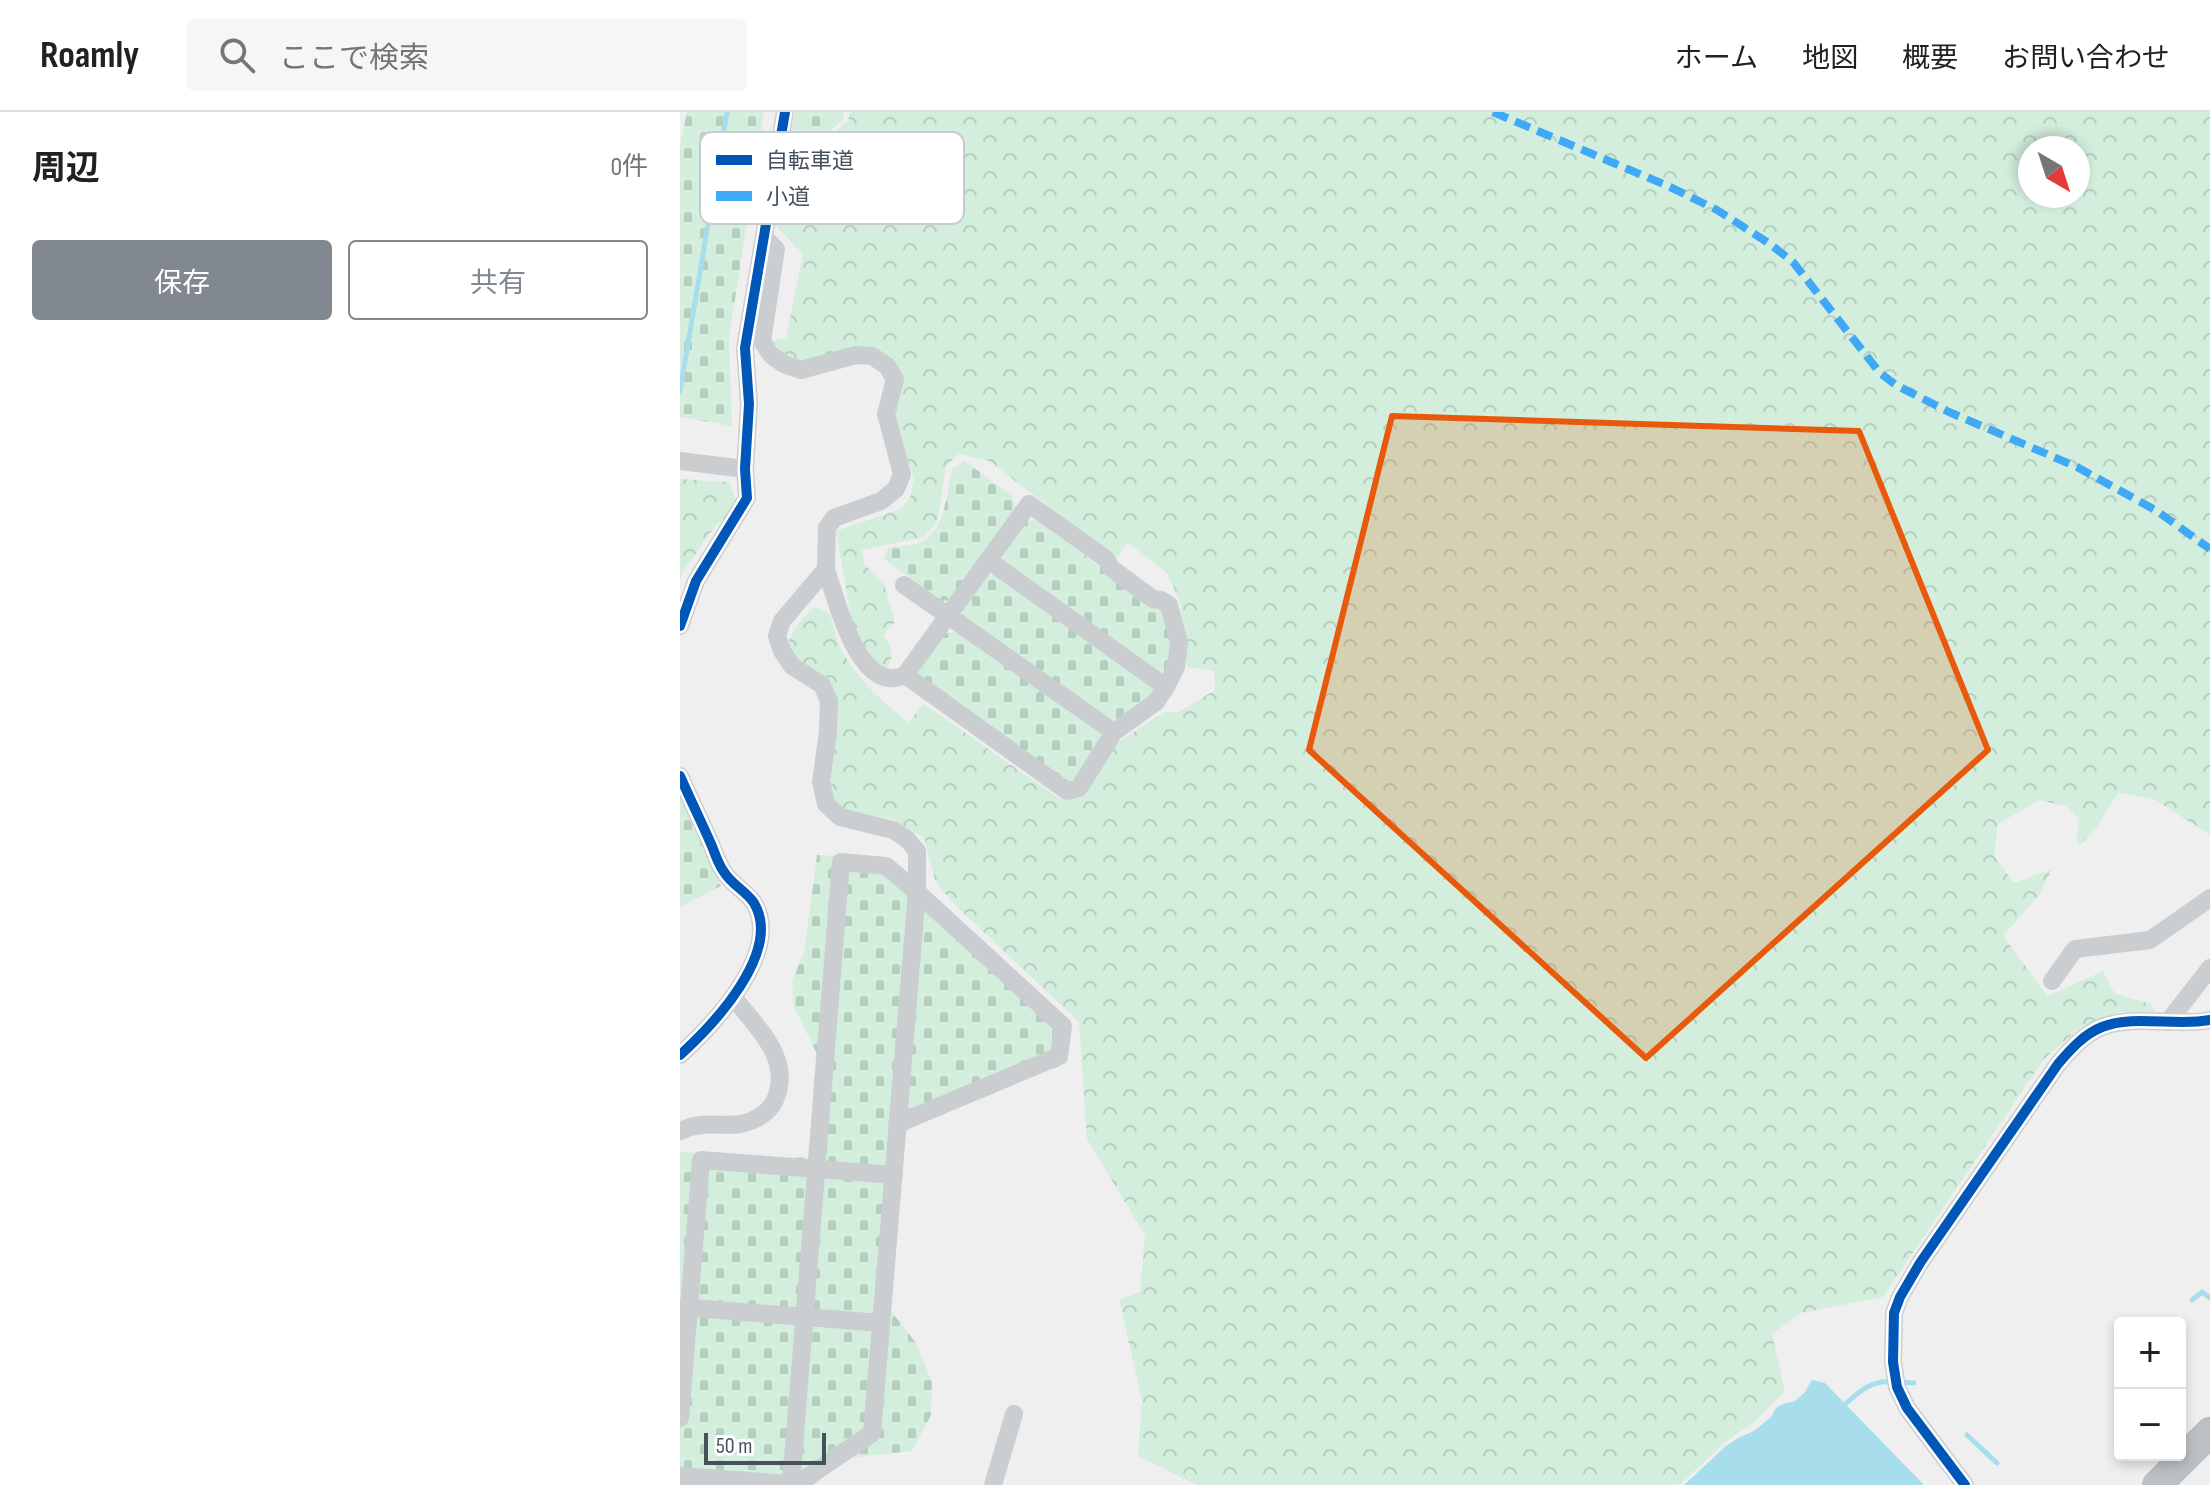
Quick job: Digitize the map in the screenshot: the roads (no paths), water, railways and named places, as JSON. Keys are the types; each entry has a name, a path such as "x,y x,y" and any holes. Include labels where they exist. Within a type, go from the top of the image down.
{"highway":[{"path":"2157,1485 2210,1432"},
{"path":"2182,1485 2210,1457"}],"street":[{"path":"782,132 785,112"},
{"path":"680,626 696,581 747,498 745,469 749,404 745,348 766,224"},
{"path":"764,237 776,249 762,341 771,355 801,370 856,355 872,356 887,366 895,379 886,414 902,474 896,489 881,501 834,518 827,528 826,569 851,642 875,673 885,678 905,675 1029,504 1106,559 1111,568 1153,599 1169,605 1179,643 1176,667 1156,702 1114,732 1079,788 1067,791 905,675"},
{"path":"680,461 745,469"},
{"path":"988,560 1166,687"},
{"path":"680,1476 791,1484 802,1481 872,1433 917,892 917,851 907,839 893,830 840,817 826,804 821,782 829,701 822,685 792,666 777,636 782,621 826,569"},
{"path":"904,585 1114,732"},
{"path":"680,776 725,875 755,905 761,927 757,952 734,998 680,1055"},
{"path":"791,1484 841,862 886,866 1063,1026 1059,1056 897,1124"},
{"path":"2052,981 2075,949 2150,940 2210,898"},
{"path":"2168,1022 2210,968"},
{"path":"680,1131 696,1124 742,1124 762,1117 774,1104 780,1086 781,1068 774,1050 734,998"},
{"path":"1965,1485 1907,1408 1896,1381 1893,1322 1900,1297 1920,1263 2058,1064 2072,1049 2101,1027 2121,1022 2197,1023 2210,1020"},
{"path":"680,1418 685,1307 701,1160 894,1175"},
{"path":"685,1307 881,1323"},
{"path":"993,1485 1014,1414"}],"water":[{"path":"1812,1380 1825,1383 1924,1485 1684,1485 1726,1446 1754,1431 1771,1417 1776,1408 1795,1401"}],"waterway":[{"path":"724,132 727,112"},
{"path":"680,391 708,224"},
{"path":"2192,1300 2202,1292 2210,1298"},
{"path":"1842,1407 1870,1386 1891,1382"},
{"path":"1901,1382 1914,1383"},
{"path":"1967,1435 1997,1463"}]}
